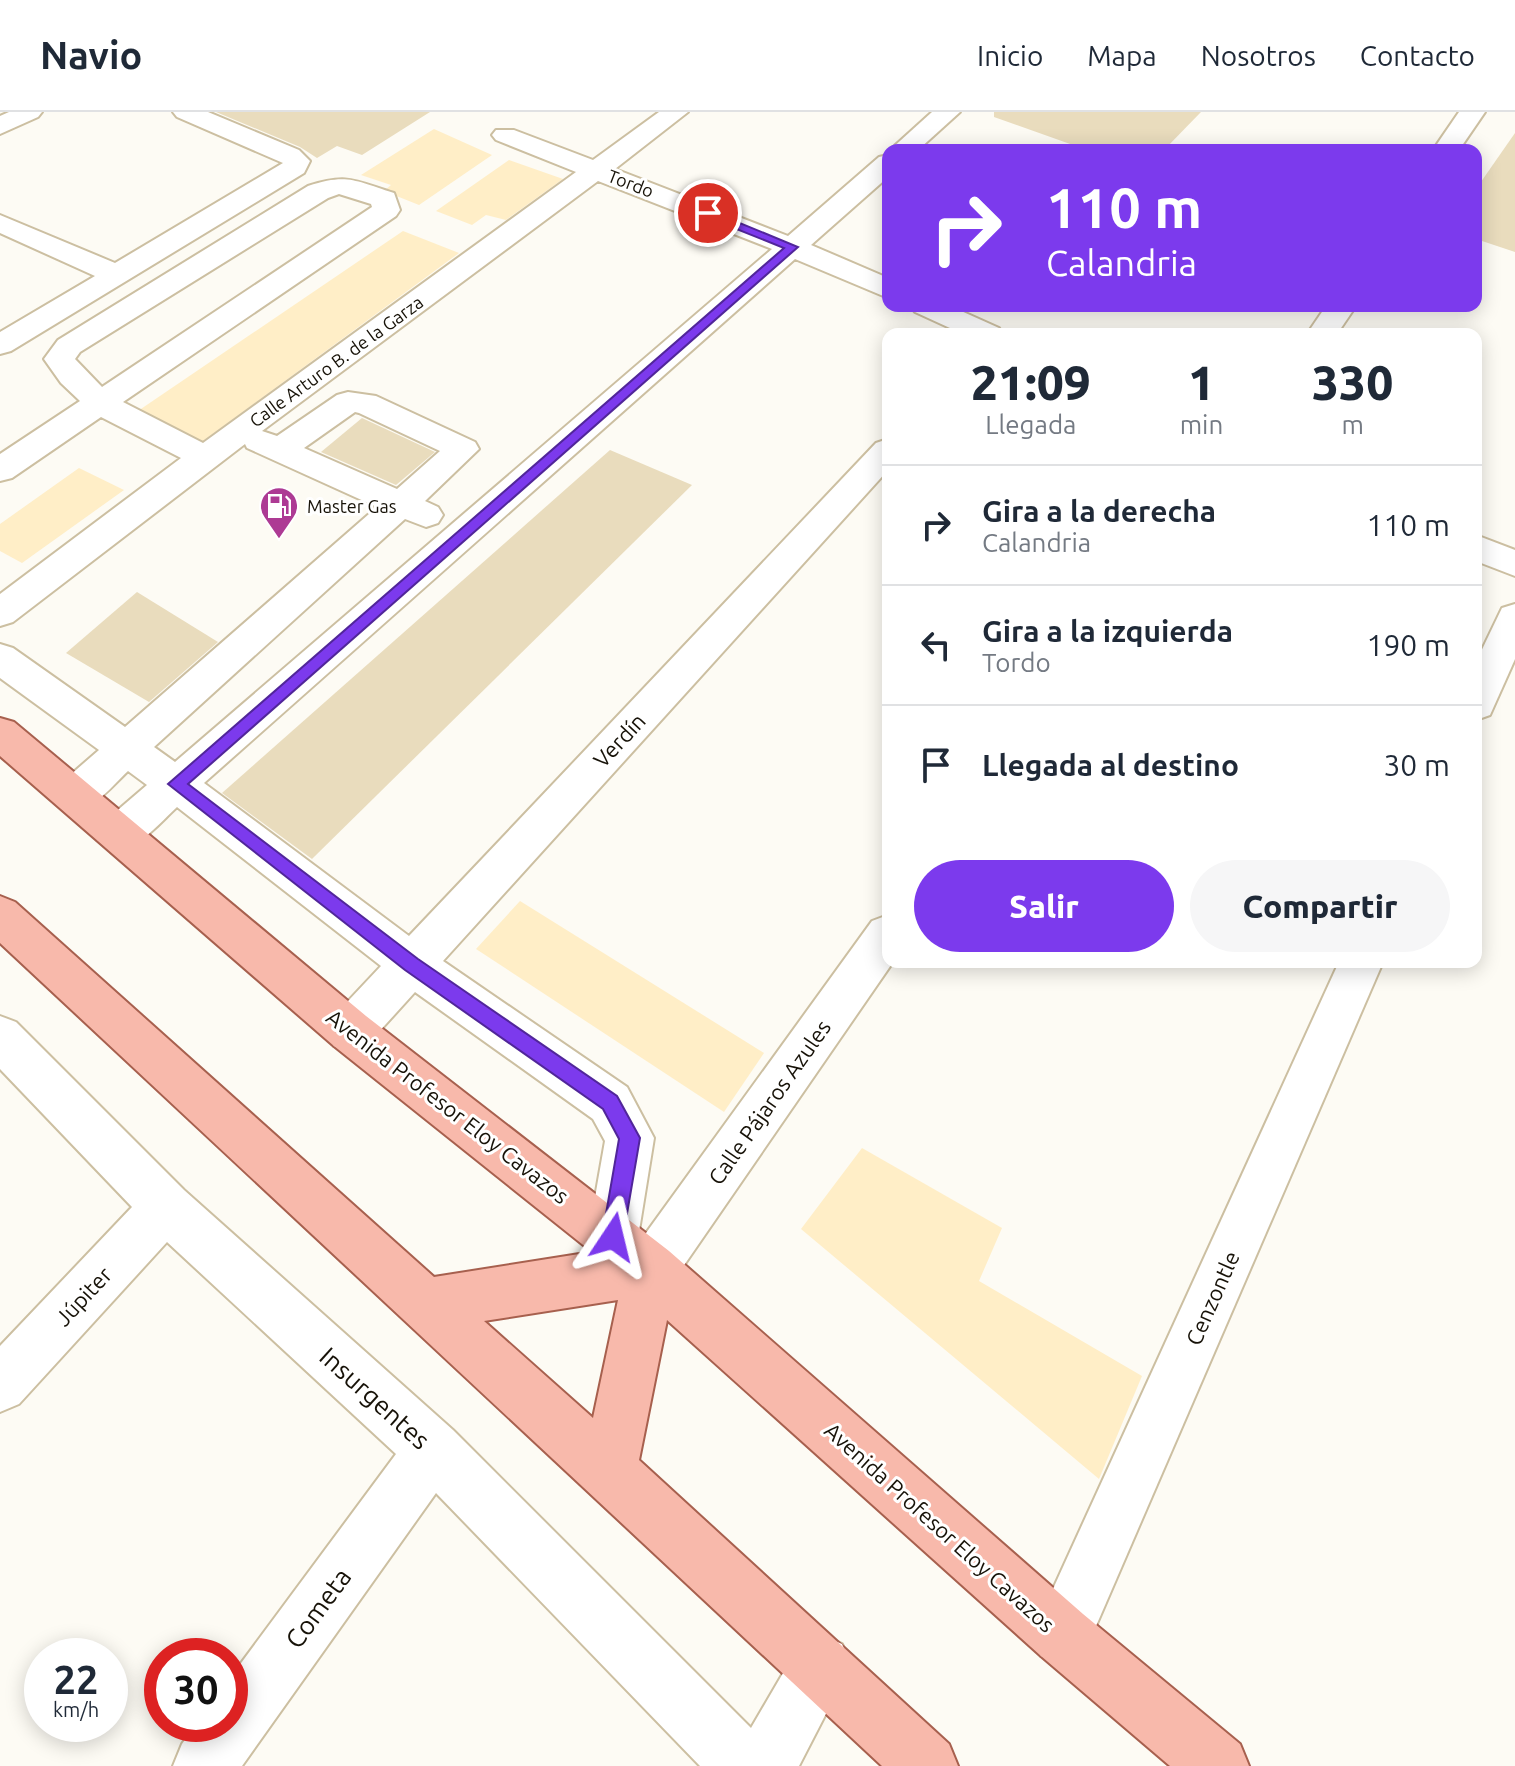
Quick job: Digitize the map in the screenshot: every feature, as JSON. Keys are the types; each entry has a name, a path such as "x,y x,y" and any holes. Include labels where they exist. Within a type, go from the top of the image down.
{"main road":[{"name":"Avenida Profesor Eloy Cavazos","path":"0,733 350,1031 632,1253 1062,1635 1218,1766"},
{"path":"0,915 178,1082 429,1304 927,1766"},
{"path":"429,1304 632,1253 609,1472"}],"street":[{"path":"0,126 29,112"},
{"path":"0,345 295,167 297,161 290,156 186,112"},
{"name":"Calle Arturo B. de la Garza","path":"0,613 205,457 675,112"},
{"path":"910,144 947,112"},
{"path":"1450,144 1472,112"},
{"name":"Tordo","path":"528,120 505,135 792,247 882,286"},
{"path":"120,833 882,168"},
{"path":"0,470 100,401 386,210 384,199 339,185 318,192 69,346 59,359 100,401 205,457"},
{"path":"0,223 117,275"},
{"path":"938,312 974,328"},
{"path":"75,795 463,449 365,403 348,402 280,450"},
{"path":"240,432 465,532"},
{"name":"Verdín","path":"350,1031 882,456"},
{"path":"1482,550 1515,564"},
{"path":"1482,691 1515,617"},
{"path":"0,658 176,784 412,964 610,1103 630,1138 632,1253"},
{"name":"Calle Pájaros Azules","path":"632,1253 882,941"},
{"name":"Cenzontle","path":"1062,1635 1358,968"},
{"name":"Insurgentes","path":"0,1037 166,1207 433,1450 744,1766"},
{"name":"Júpiter","path":"0,1385 166,1207"},
{"name":"Cometa","path":"204,1766 433,1450"},
{"path":"764,1766 821,1665"}],"shaded area":[{"path":"434,129 492,155 419,205 384,191 391,185 361,175"},
{"path":"509,160 563,179 506,220 486,215 472,225 436,211"},
{"path":"403,231 459,253 198,445 132,415"},
{"path":"79,468 124,490 22,563 0,551 0,524"},
{"path":"520,901 764,1053 724,1112 476,949"},
{"path":"862,1148 1002,1228 979,1281 1142,1376 1099,1479 801,1229"}],"building":[{"path":"216,112 430,112 362,155 337,146 317,158 300,147"},
{"path":"994,112 1201,112 1170,144 1070,144 994,117"},
{"path":"1515,133 1515,252 1482,241 1482,180"},
{"path":"362,418 435,452 396,485 321,452"},
{"path":"610,450 692,485 312,859 222,793"},
{"path":"137,592 218,642 149,702 66,653"}],"place":[{"name":"Master Gas","path":"279,540"}],"route":[{"path":"613,1237 630,1138 610,1103 412,964 176,784 792,247 708,213"}]}
